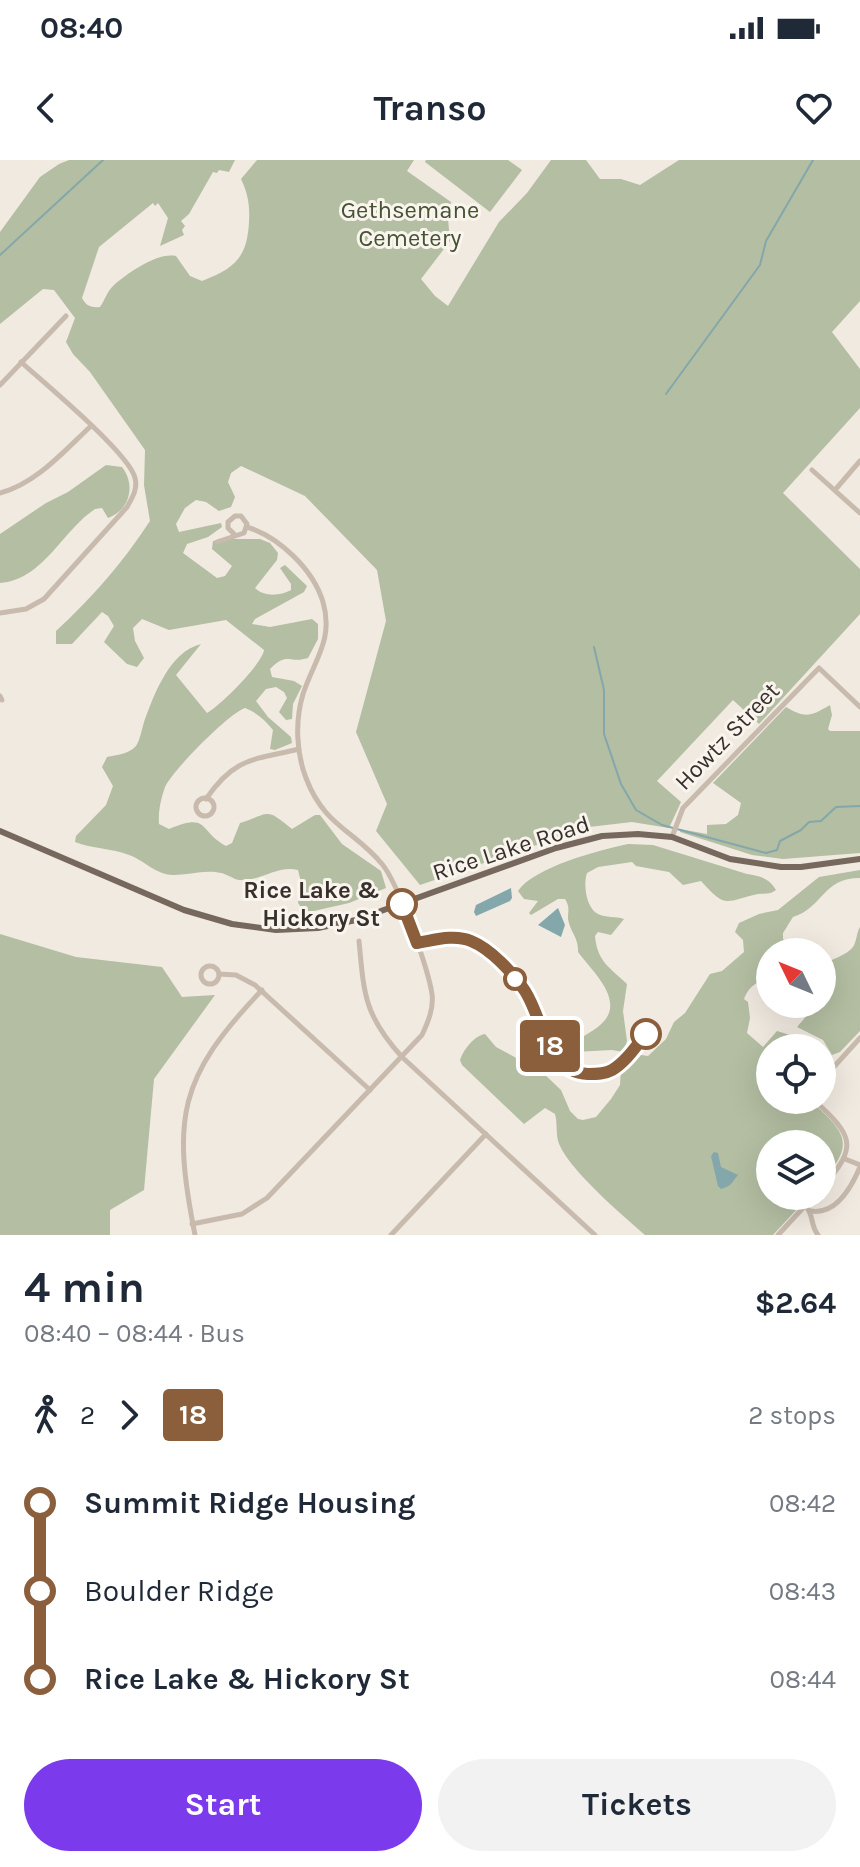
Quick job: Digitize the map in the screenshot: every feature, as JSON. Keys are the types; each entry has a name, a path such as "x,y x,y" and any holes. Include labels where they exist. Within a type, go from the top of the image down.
{"main road":[{"name":"Rice Lake Road","path":"0,831 184,910 232,924 276,930 318,928 356,920 556,848 602,836 638,834 672,837 730,859 781,867 860,859"}],"street":[{"path":"0,385 66,316"},
{"path":"0,613 26,609 44,599 127,507 136,489 135,478 128,464 21,362"},
{"path":"0,493 31,478 53,462 91,426"},
{"path":"835,490 860,461"},
{"path":"812,470 860,513"},
{"path":"217,542 244,533 247,527 244,518 238,515 232,517 228,528 235,535"},
{"path":"192,1224 234,1217 258,1205 422,1035 432,1003 432,994 402,904 383,865 338,827 317,800 305,777 299,749 301,704 324,645 325,610 316,585 300,564 274,540 263,532 247,527"},
{"name":"Howtz Street","path":"672,837 683,808 819,668 860,707"},
{"path":"206,799 221,777 234,767 299,749"},
{"path":"359,941 367,1006 383,1036 591,1234"},
{"path":"219,974 247,979 262,990 370,1090"},
{"path":"195,1235 182,1149 188,1098 199,1070 215,1043 262,990"},
{"path":"836,1065 860,1038"},
{"path":"830,1114 844,1130 847,1145 845,1159 836,1170"},
{"path":"391,1235 486,1134"},
{"path":"818,1235 811,1211 821,1212 840,1199 860,1166 845,1159"},
{"path":"778,1235 800,1210"}],"green space":[{"name":"Gethsemane Cemetery","path":"69,160 235,160 229,172 213,172 189,214 181,221 185,226 182,230 184,235 160,246 168,218 158,203 155,206 153,203 99,247 82,298 87,305 100,307 120,280 143,264 160,257 176,256 190,276 202,281 231,266 242,253 248,234 249,205 241,179 257,160 414,160 407,171 451,202 448,219 450,241 421,279 448,306 499,222 527,193 551,160 586,160 600,179 621,179 640,185 679,160 860,160 860,301 832,332 860,369 860,408 783,493 860,569 860,614 759,724 733,700 657,781 681,802 669,828 632,822 589,827 420,885 376,831 387,804 356,732 386,621 377,570 305,496 241,466 231,473 228,482 235,497 231,507 219,511 206,502 196,500 185,508 176,524 179,532 221,523 222,527 208,537 187,544 183,553 217,578 225,576 232,566 212,549 213,541 260,539 270,543 278,553 277,560 255,588 272,595 291,590 291,584 280,568 285,565 307,586 304,592 255,619 252,624 270,627 312,619 318,624 318,639 308,658 285,659 270,669 272,677 294,681 302,686 293,704 292,719 286,720 279,712 287,698 276,687 266,689 256,701 268,717 291,737 292,743 270,749 273,730 245,708 237,712 202,743 170,779 161,800 159,824 169,829 198,823 226,846 232,843 240,823 263,815 277,817 292,829 320,815 342,844 381,871 386,888 349,903 305,913 298,903 301,882 298,870 283,870 247,880 215,872 167,874 129,855 75,842 76,836 106,805 113,786 102,767 107,757 136,746 158,688 180,656 201,644 176,675 207,713 240,684 264,650 226,620 169,630 142,619 133,628 135,641 144,658 137,667 127,664 104,642 114,626 102,612 72,644 56,644 56,631 107,579 150,521 144,485 145,450 66,342 75,318 54,290 43,289 0,324 0,232 40,177"},
{"path":"426,160 508,160 522,170 490,212"},
{"path":"106,465 122,467 129,481 126,503 121,509 108,518 102,508 95,509 40,564 15,580 0,583 0,534"},
{"path":"830,705 830,731 860,731 860,853 783,859 752,855 680,832 680,829 707,834 707,825 726,824 738,815 741,803 713,783 786,707 808,715"},
{"path":"628,844 653,845 760,877 776,890 727,901 716,896 701,881 683,885 669,872 636,866 632,862 598,867 587,873 586,895 594,911 624,919 611,935 598,932 595,936 602,958 627,984 623,1011 627,1041 623,1052 574,1052 571,1047 573,1043 605,1020 610,1011 608,993 578,952 565,899 558,899 531,915 529,913 538,901 524,899 518,891 526,882 552,867"},
{"path":"860,870 860,878 838,883 811,907 793,917 783,938 756,938 756,984 744,999 748,1002 750,1018 747,1033 756,1041 756,1114 825,1114 838,1129 843,1146 836,1163 836,1130 756,1130 756,1210 796,1210 773,1235 645,1235 598,1193 566,1156 558,1142 555,1114 545,1108 524,1124 462,1065 460,1060 467,1047 485,1034 496,1047 542,1072 561,1090 570,1111 578,1119 596,1117 620,1085 621,1069 635,1054 648,1056 666,1039 674,1022 685,1013 710,974 722,971 744,952 743,940 735,932 739,923 778,910 819,877"},
{"path":"860,927 860,1031 836,1054 836,1034 811,1034 797,1027 805,1018 836,1018 836,958 854,945"},
{"path":"0,934 76,957 162,967 182,997 215,995 154,1079 144,1190 110,1210 110,1235 0,1235"}],"water":[{"path":"511,888 510,901 476,916 476,905"},
{"path":"558,908 565,925 561,937 538,925"},
{"path":"714,1152 718,1153 721,1167 738,1175 721,1189 711,1156"}],"waterway":[{"path":"0,255 103,160"},
{"path":"666,394 760,265 766,241 813,160"},
{"path":"594,647 604,690 604,734 621,784 636,810 662,825 766,853 777,850 780,841 809,822 821,821 836,807 860,806"}],"bus line":[{"name":"18","path":"402,904 417,943 456,937 474,941 511,973 538,1015 557,1058 568,1069 581,1074 611,1071 623,1062 646,1034"}],"place":[{"name":"Rice Lake & Hickory St","path":"402,904"}]}
